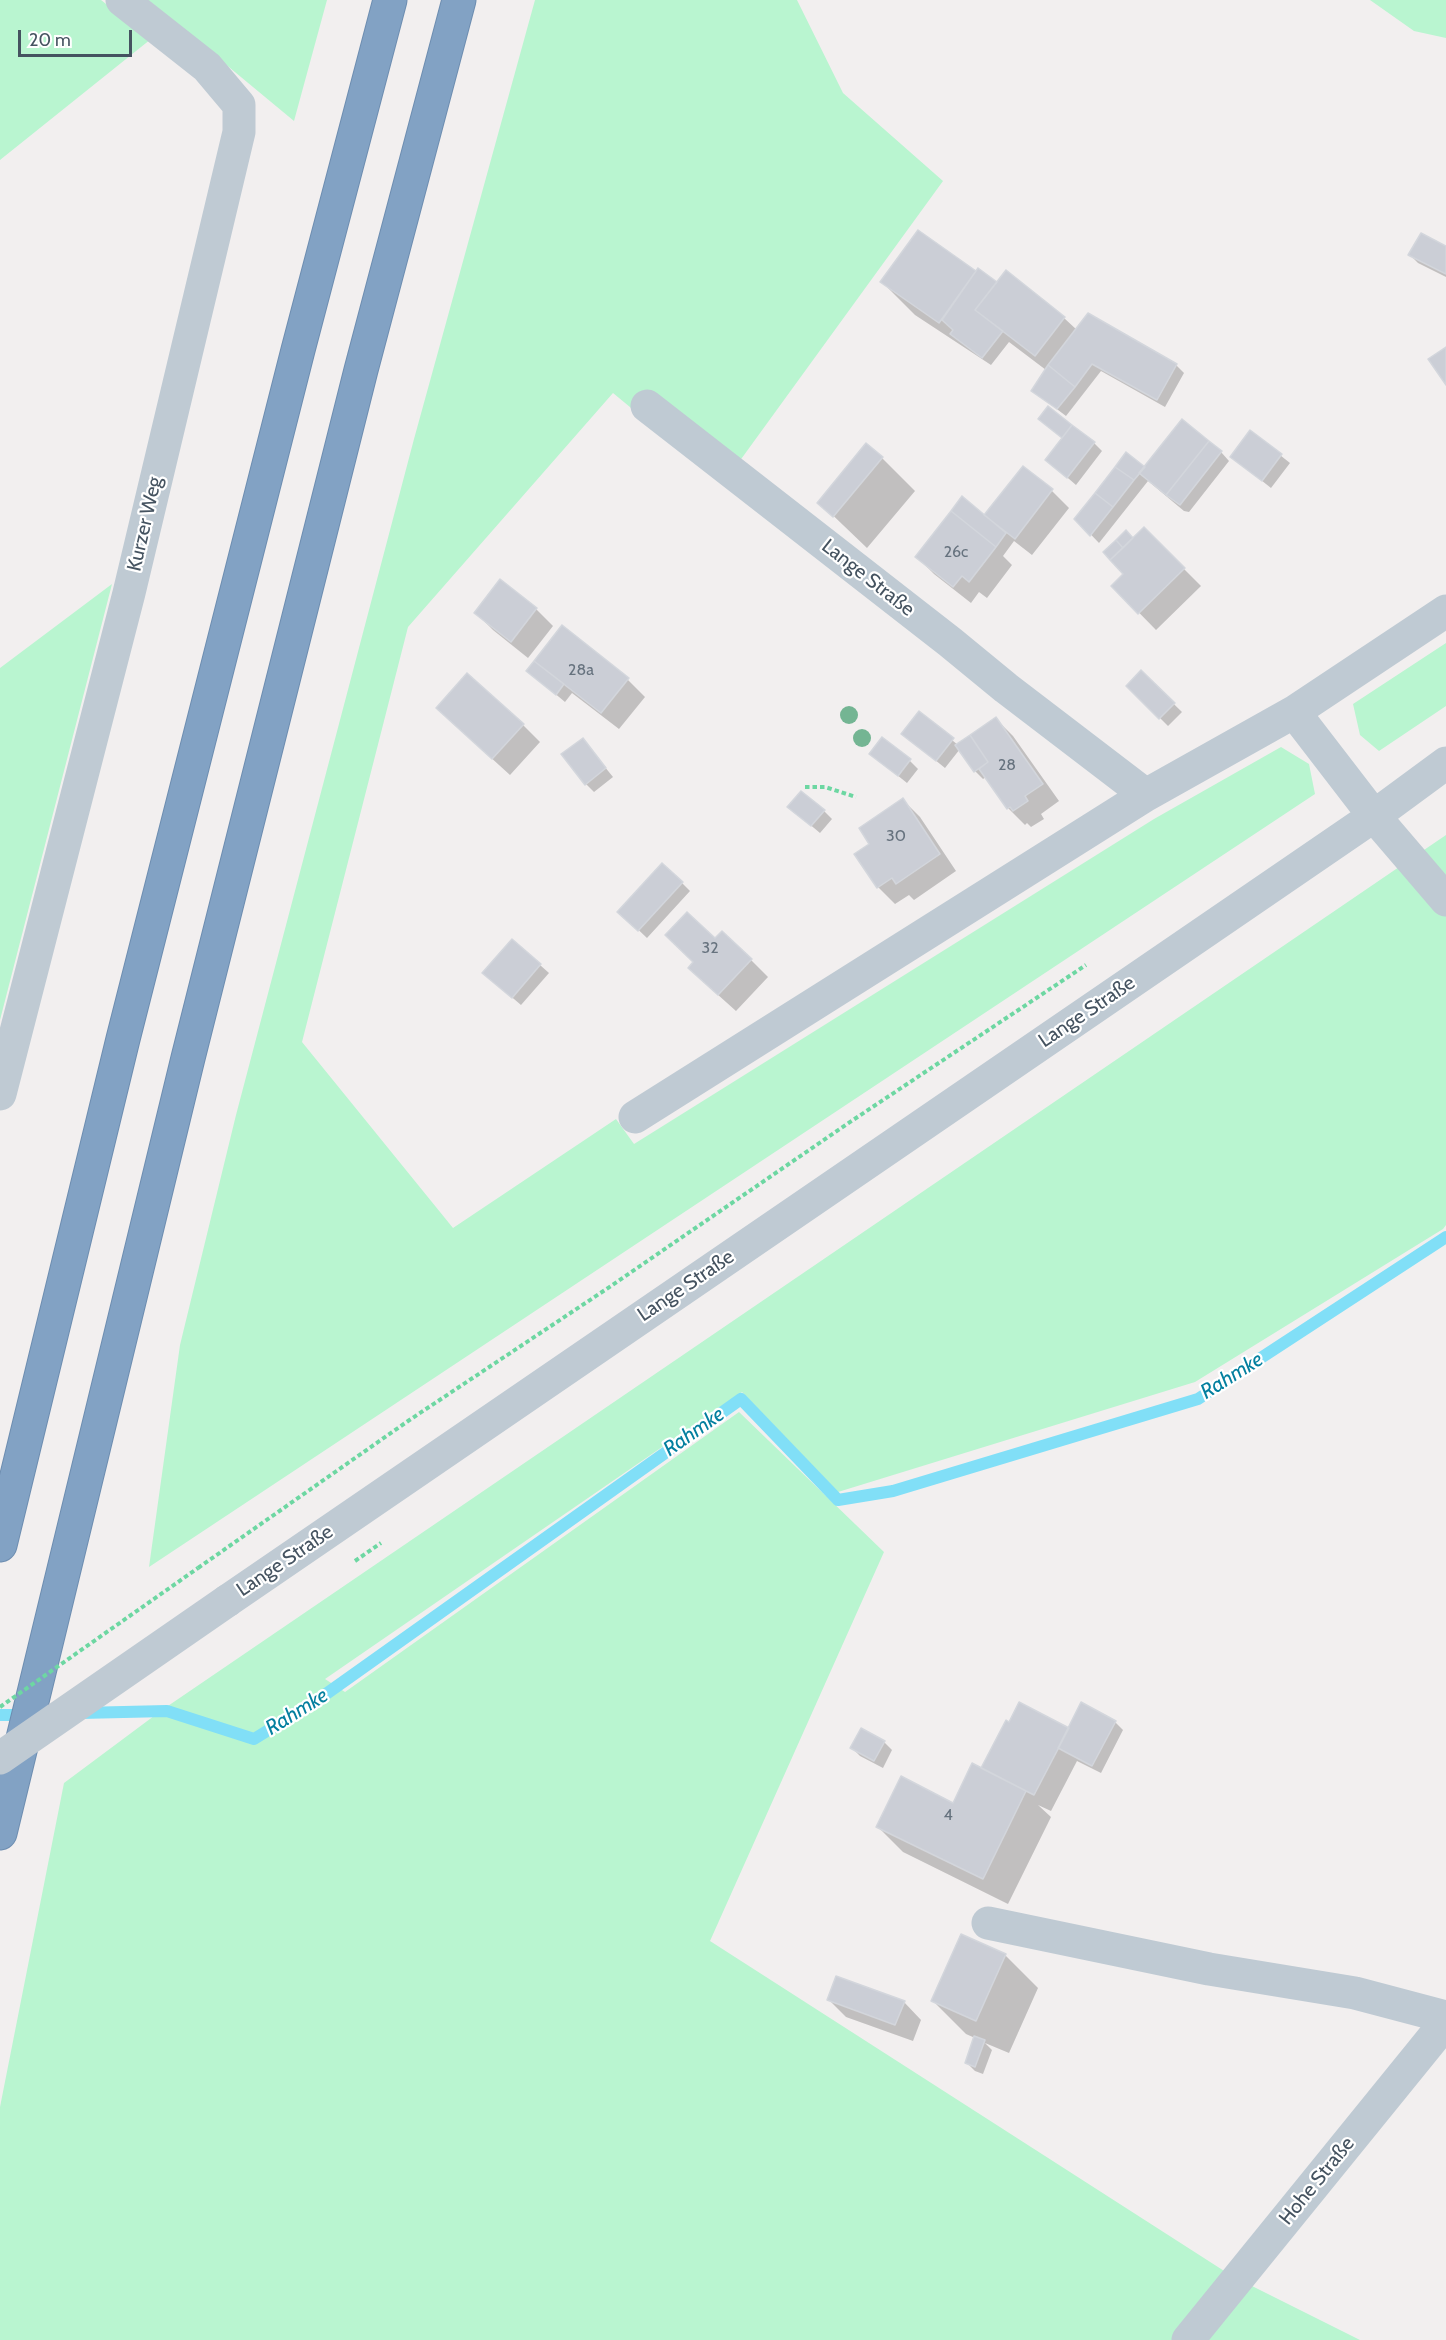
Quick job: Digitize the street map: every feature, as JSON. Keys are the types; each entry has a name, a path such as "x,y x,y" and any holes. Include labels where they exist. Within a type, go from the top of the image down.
{"highway":[{"path":"0,1545 131,1005 297,351 390,0"},
{"path":"0,1833 7,1764 32,1698 194,1035 361,370 459,0"}],"street":[{"name":"Kurzer Weg","path":"0,1094 132,582 239,132 239,105 207,67 122,0"},
{"name":"Lange Straße","path":"647,406 1146,795"},
{"path":"635,1117 1146,795 1294,712 1446,611"},
{"path":"1294,712 1374,816 1446,900"},
{"name":"Lange Straße","path":"7,1764 227,1601 1374,816 1446,763"},
{"path":"988,1923 1209,1969 1355,1993 1446,2017"},
{"name":"Hohe Straße","path":"1188,2340 1446,2022"}],"path":[{"path":"805,787 825,787 856,798"},
{"path":"0,1707 408,1421 847,1124 1095,960"}],"green space":[{"path":"0,0 101,0 151,39 0,160"},
{"path":"148,0 327,0 294,121"},
{"path":"535,0 797,0 843,93 943,181 723,484 613,393 408,627 302,1042 453,1228 616,1119 634,1144 1154,819 1281,747 1309,764 1315,794 149,1567 180,1345 236,1115 414,439"},
{"path":"1370,0 1446,0 1446,38 1414,31"},
{"path":"112,584 0,1020 0,668"},
{"path":"1446,643 1446,706 1379,751 1360,735 1353,704"},
{"path":"1446,835 1446,1225 1443,1229 1195,1382 838,1492 742,1392 325,1679 345,1692 739,1412 884,1552 710,1941 1232,2276 1360,2340 0,2340 0,2107 64,1783 162,1710"}],"building":[{"path":"918,230 976,271 939,323 880,282"},
{"path":"1421,233 1446,246 1446,274 1408,255"},
{"path":"978,268 997,282 975,310 1003,331 982,358 950,334 953,330 942,320"},
{"path":"1006,270 1065,317 1035,356 975,310"},
{"path":"1088,313 1177,364 1157,400 1092,364 1075,387 1048,365"},
{"path":"1446,347 1446,385 1428,359"},
{"path":"1048,365 1075,387 1057,409 1031,391"},
{"path":"1048,406 1072,425 1062,438 1038,419"},
{"path":"1182,419 1209,441 1166,495 1139,473"},
{"path":"1072,425 1095,442 1067,478 1045,460"},
{"path":"1250,430 1282,454 1262,481 1230,457"},
{"path":"1209,441 1222,451 1180,505 1166,495"},
{"path":"866,443 883,457 833,517 817,503"},
{"path":"1126,452 1145,467 1134,480 1115,467"},
{"path":"1023,466 1053,489 1015,539 984,515"},
{"path":"1115,467 1134,480 1113,507 1095,493"},
{"path":"1095,493 1113,507 1090,536 1074,519"},
{"path":"962,496 1006,533 996,547 951,511"},
{"path":"951,511 996,547 969,582 962,576 953,587 915,557"},
{"path":"1144,527 1185,568 1138,614 1111,586 1123,574 1110,560"},
{"path":"1126,530 1133,538 1123,548 1116,540"},
{"path":"1116,540 1123,548 1110,560 1103,552"},
{"path":"500,579 537,608 511,642 474,613"},
{"path":"562,625 629,678 601,713 534,661"},
{"path":"534,661 564,684 556,695 526,671"},
{"path":"1141,670 1175,703 1159,719 1126,686"},
{"path":"467,673 524,724 492,759 436,708"},
{"path":"919,711 954,738 936,761 901,734"},
{"path":"996,717 1043,784 1025,796 1028,801 1013,811 1010,807 1007,809 979,769 988,762 970,735"},
{"path":"970,735 988,762 974,772 955,745"},
{"path":"882,737 911,759 898,776 869,754"},
{"path":"583,738 606,768 585,785 561,754"},
{"path":"801,791 825,810 811,826 787,807"},
{"path":"903,798 940,854 896,884 892,878 877,888 854,854 869,844 859,828"},
{"path":"662,863 683,882 638,931 617,912"},
{"path":"687,912 715,938 722,931 752,959 718,995 688,968 693,962 665,935"},
{"path":"512,939 541,964 512,998 482,973"},
{"path":"1019,1702 1069,1728 1034,1795 981,1768 1006,1720 1009,1722"},
{"path":"1081,1702 1116,1721 1092,1766 1058,1748"},
{"path":"861,1728 885,1741 874,1761 850,1748"},
{"path":"972,1763 1026,1791 983,1879 876,1827 901,1776 953,1803"},
{"path":"961,1934 1006,1954 976,2021 931,2001"},
{"path":"836,1976 905,2001 895,2025 827,2000"},
{"path":"974,2036 985,2040 975,2067 965,2063"}],"waterway":[{"name":"Rahmke","path":"80,1713 167,1711 254,1739 319,1699 741,1399 838,1500 893,1491 1198,1399 1446,1237"},
{"name":"Rahmke","path":"0,1715 27,1715"}]}
